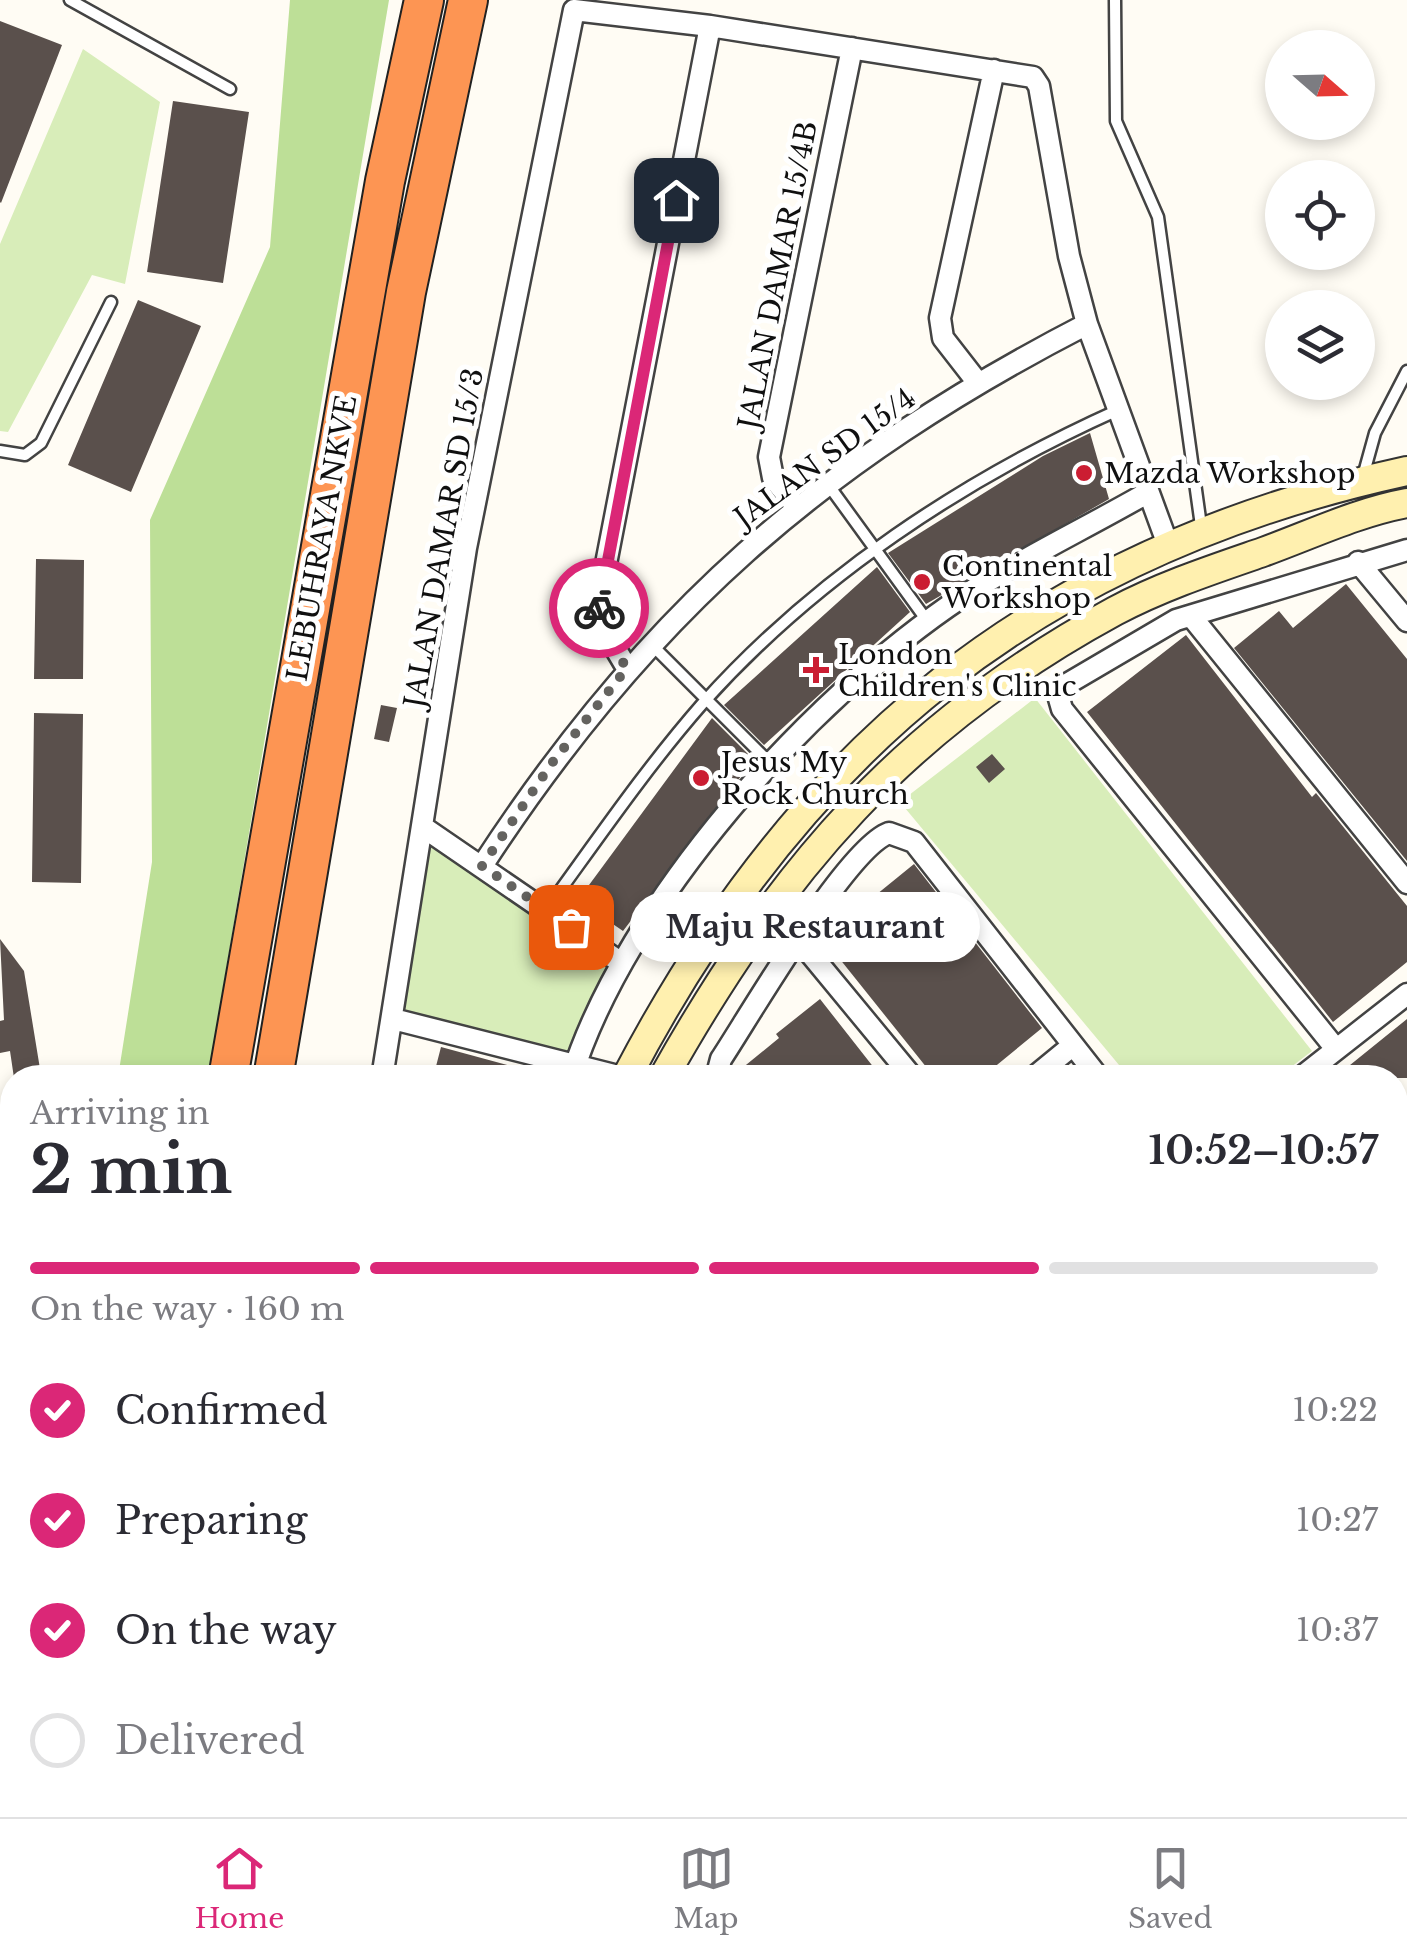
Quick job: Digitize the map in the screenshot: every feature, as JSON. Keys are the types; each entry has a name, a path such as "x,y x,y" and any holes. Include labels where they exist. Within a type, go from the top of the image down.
{"highway":[{"name":"LEBUHRAYA NKVE","path":"230,1065 384,181 424,0"},
{"name":"LEBUHRAYA NKVE","path":"275,1065 406,292 468,0"}],"main road":[{"path":"633,1065 669,996 723,913 803,812 902,712 1008,630 1067,594 1168,545 1362,481 1407,471"},
{"path":"671,1065 746,940 827,834 912,750 1036,658 1118,610 1187,579 1407,503"},
{"path":"803,812 827,834"}],"street":[{"path":"575,5 994,70 1037,81 1069,256 1087,324 1168,545"},
{"name":"JALAN DAMAR SD 15/3","path":"385,1065 466,548 575,5"},
{"path":"627,668 599,621 599,600 710,26"},
{"name":"JALAN DAMAR 15/4B","path":"796,506 773,478 770,457 852,48"},
{"path":"978,384 944,338 940,318 994,70"},
{"name":"JALAN SD 15/4","path":"482,866 536,784 627,668 796,506 978,384 1087,324"},
{"path":"575,1065 620,962 697,852 771,764 877,663 962,597 1147,493"},
{"path":"1336,1049 1062,710 1058,696 1066,684 1191,616 1407,550"},
{"path":"1358,562 1407,621"},
{"path":"1191,616 1407,883"},
{"path":"423,827 620,962"},
{"path":"720,1065 799,940 863,852 880,836 898,834 914,842 1088,1065"},
{"path":"799,940 902,1065"},
{"path":"1316,1065 1407,994"},
{"path":"394,1019 548,1065"},
{"path":"1049,1065 1072,1046"}],"lane":[{"path":"70,0 230,89"},
{"path":"1114,0 1116,121 1158,218 1202,534"},
{"path":"0,451 25,455 41,442 111,302"},
{"path":"1362,481 1375,433 1407,371"},
{"path":"546,910 705,702 788,622 876,550 983,476 1118,410"},
{"path":"827,483 929,623"},
{"path":"650,643 771,764"}],"green space":[{"path":"290,0 389,0 210,1065 120,1065 152,862 150,520 270,247"},
{"path":"83,49 160,102 125,284 92,275 8,432 0,431 0,244"},
{"path":"1035,698 1312,1051 1294,1065 1119,1065 900,802"},
{"path":"427,837 612,963 572,1059 402,1017"}],"building":[{"path":"0,21 62,45 1,203 0,202"},
{"path":"173,101 249,112 223,283 147,272"},
{"path":"138,300 201,326 131,492 68,465"},
{"path":"1090,433 1109,499 926,604 888,553 1043,456"},
{"path":"36,559 84,560 83,679 34,679"},
{"path":"877,567 910,612 764,745 724,705"},
{"path":"1346,584 1407,659 1407,861 1234,648 1279,611 1293,628"},
{"path":"1186,635 1312,797 1316,793 1407,906 1407,962 1333,1022 1087,712"},
{"path":"381,705 397,708 389,742 374,739"},
{"path":"34,713 83,714 81,883 32,882"},
{"path":"712,718 751,757 745,762 748,767 623,931 578,900"},
{"path":"992,754 1005,769 989,783 976,767"},
{"path":"914,864 1042,1028 997,1065 925,1065 823,938"},
{"path":"0,939 24,971 39,1065 12,1065 10,1051 0,1053 0,1021 4,1020"},
{"path":"820,999 872,1065 746,1065 779,1038 776,1034"},
{"path":"1407,1019 1407,1065 1350,1065"},
{"path":"441,1047 507,1065 436,1065"}],"way so far":[{"path":"571,927 482,866 567,742 627,668 607,640 599,621 599,608"}],"place":[{"name":"Mazda Workshop","path":"1084,473"},
{"name":"Continental Workshop","path":"922,582"},
{"name":"London Children's Clinic","path":"816,670"},
{"name":"Jesus My Rock Church","path":"701,778"},
{"name":"Maju Restaurant","path":"571,927"}],"route":[{"path":"599,608 676,200"}]}
